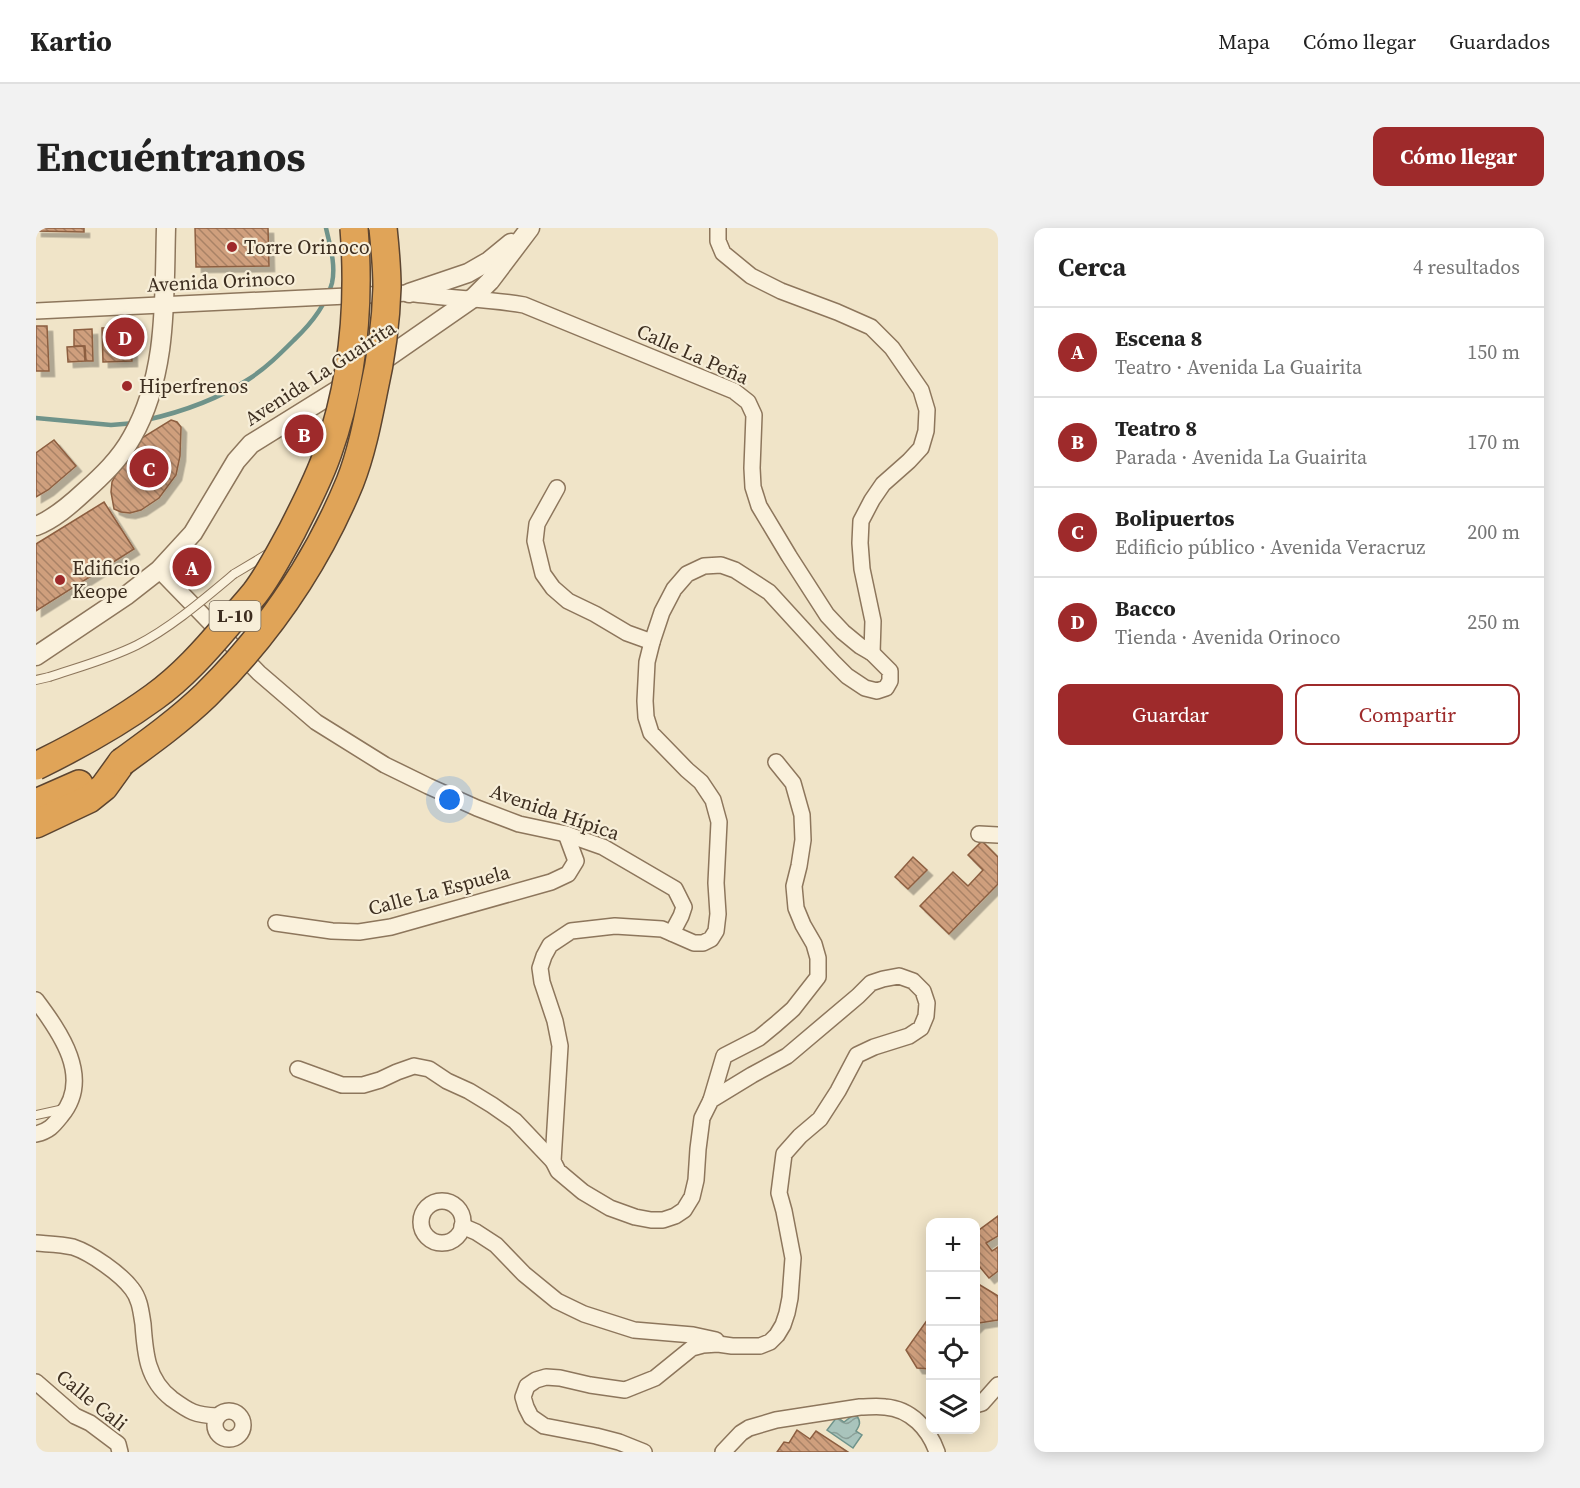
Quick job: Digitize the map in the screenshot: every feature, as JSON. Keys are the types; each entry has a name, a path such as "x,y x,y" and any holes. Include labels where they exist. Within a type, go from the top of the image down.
{"highway":[{"name":"L-10","path":"36,765 110,727 173,682 211,644 256,592 286,542 308,500 328,452 345,392 353,334 356,257 354,228"},
{"name":"L-10","path":"36,803 57,795 122,762 165,731 206,696 231,669 280,610 298,584 351,481 363,441 385,328 387,285 383,228"},
{"name":"L-10","path":"36,824 89,800 104,787 122,762"}],"street":[{"path":"36,526 44,523 74,501 114,463 132,437 149,400 158,364 164,305 166,228"},
{"path":"409,293 468,273 489,261 530,228"},
{"name":"Avenida La Guairita","path":"36,656 127,595 159,570 194,533 236,461 251,444 362,375 473,298 490,281 530,228"},
{"path":"718,228 717,242 723,253 751,276 781,291 871,327 892,348 921,390 927,410 926,431 921,448 883,484 861,521 862,569 873,621 872,653"},
{"name":"Avenida Orinoco","path":"36,311 409,293"},
{"name":"Calle La Peña","path":"409,293 524,305 734,391 748,402 754,415 753,487 759,506 827,615 843,632 872,653 890,671 890,681 886,688 877,691 865,688 847,676 769,592 735,570 721,565 704,566 687,574 674,589 662,612 652,642"},
{"path":"553,1161 560,1046 555,1021 542,982 540,968 544,956 550,945 572,931 615,926 662,929 694,943 703,944 711,939 716,931 718,914 716,883 719,822 712,800 701,782 651,733 646,717 645,700 647,662 652,642 627,633 568,601 553,588 543,574 535,541 537,524 557,488"},
{"name":"Avenida Hípica","path":"159,570 259,673 316,722 385,765 477,808 519,824 566,834 603,847 675,890 684,907 672,933"},
{"path":"298,1069 342,1086 363,1085 414,1066 429,1069 515,1121 553,1161 558,1171 584,1192 610,1208 651,1220 663,1220 675,1216 684,1210 692,1197 696,1180 702,1118 711,1100 724,1056 759,1038 776,1024 793,1009 818,976 818,958 814,944 796,908 794,886 803,840 802,815 793,783 776,762"},
{"name":"Calle La Espuela","path":"276,923 332,931 359,932 391,927 551,882 568,874 576,861 566,834"},
{"path":"979,834 998,835"},
{"path":"644,1452 596,1436 544,1426 531,1417 525,1407 523,1397 527,1386 546,1377 625,1390 655,1378 692,1348 703,1345 760,1346 770,1342 783,1325 787,1313 793,1258 779,1193 784,1154 820,1119 857,1055 909,1036 921,1028 926,1016 927,1002 923,991 913,981 898,976 871,983 787,1056 711,1100"},
{"path":"36,1000 64,1042 73,1062 73,1091 68,1108 55,1125 47,1131 36,1134"},
{"path":"462,1226 496,1245 524,1274 557,1301 584,1314 634,1330 693,1335 746,1346"},
{"path":"36,1243 73,1247 104,1263 132,1289 139,1303 147,1358 152,1375 162,1391 187,1410 200,1415 217,1416"},
{"name":"Calle Cali","path":"36,1382 75,1416 90,1423 118,1444 120,1452"},
{"path":"980,1404 998,1385"},
{"path":"723,1452 749,1428 776,1420 860,1407 886,1407 926,1422"},
{"path":"930,1434 937,1452"}],"lane":[{"path":"36,680 99,661 138,644 200,602 234,574 286,542"},
{"path":"36,1115 68,1108"}],"water":[{"path":"852,1416 857,1416 860,1424 856,1431 862,1435 853,1448 827,1430 837,1417 844,1422"}],"building":[{"path":"36,228 84,228 84,232 36,231"},
{"name":"Torre Orinoco","path":"195,228 268,228 269,266 196,267"},
{"path":"36,326 47,326 49,371 36,371"},
{"path":"131,327 132,361 103,362 102,328"},
{"path":"92,329 93,361 86,361 85,346 74,346 74,330"},
{"path":"84,346 85,361 68,362 67,347"},
{"path":"171,420 177,422 181,427 180,456 176,475 159,498 141,510 130,513 114,509 112,482 124,460 137,441"},
{"path":"54,440 76,466 48,490 36,497 36,453"},
{"name":"Edificio Keope","path":"104,502 134,549 36,611 36,544"},
{"path":"982,841 998,857 998,884 949,934 920,906 953,872 968,886 983,870 968,855"},
{"path":"913,857 927,870 908,889 895,877"},
{"path":"998,1216 998,1236 986,1243 992,1251 998,1247 998,1271 989,1278 980,1267 980,1229"},
{"path":"980,1285 998,1296 998,1320 980,1323"},
{"path":"926,1322 926,1369 917,1368 906,1350"},
{"path":"797,1430 810,1439 816,1431 848,1452 777,1452 784,1442 789,1443"}],"waterway":[{"path":"146,420 173,413 225,393 267,366 300,334 322,306 332,283 333,262 326,228"},
{"path":"36,418 111,425 135,423"}],"place":[{"name":"Torre Orinoco","path":"232,247"},
{"name":"Bacco","path":"125,337"},
{"name":"Hiperfrenos","path":"127,386"},
{"name":"Teatro 8","path":"304,434"},
{"name":"Bolipuertos","path":"149,468"},
{"name":"Escena 8","path":"192,567"},
{"name":"Edificio Keope","path":"60,580"}]}
